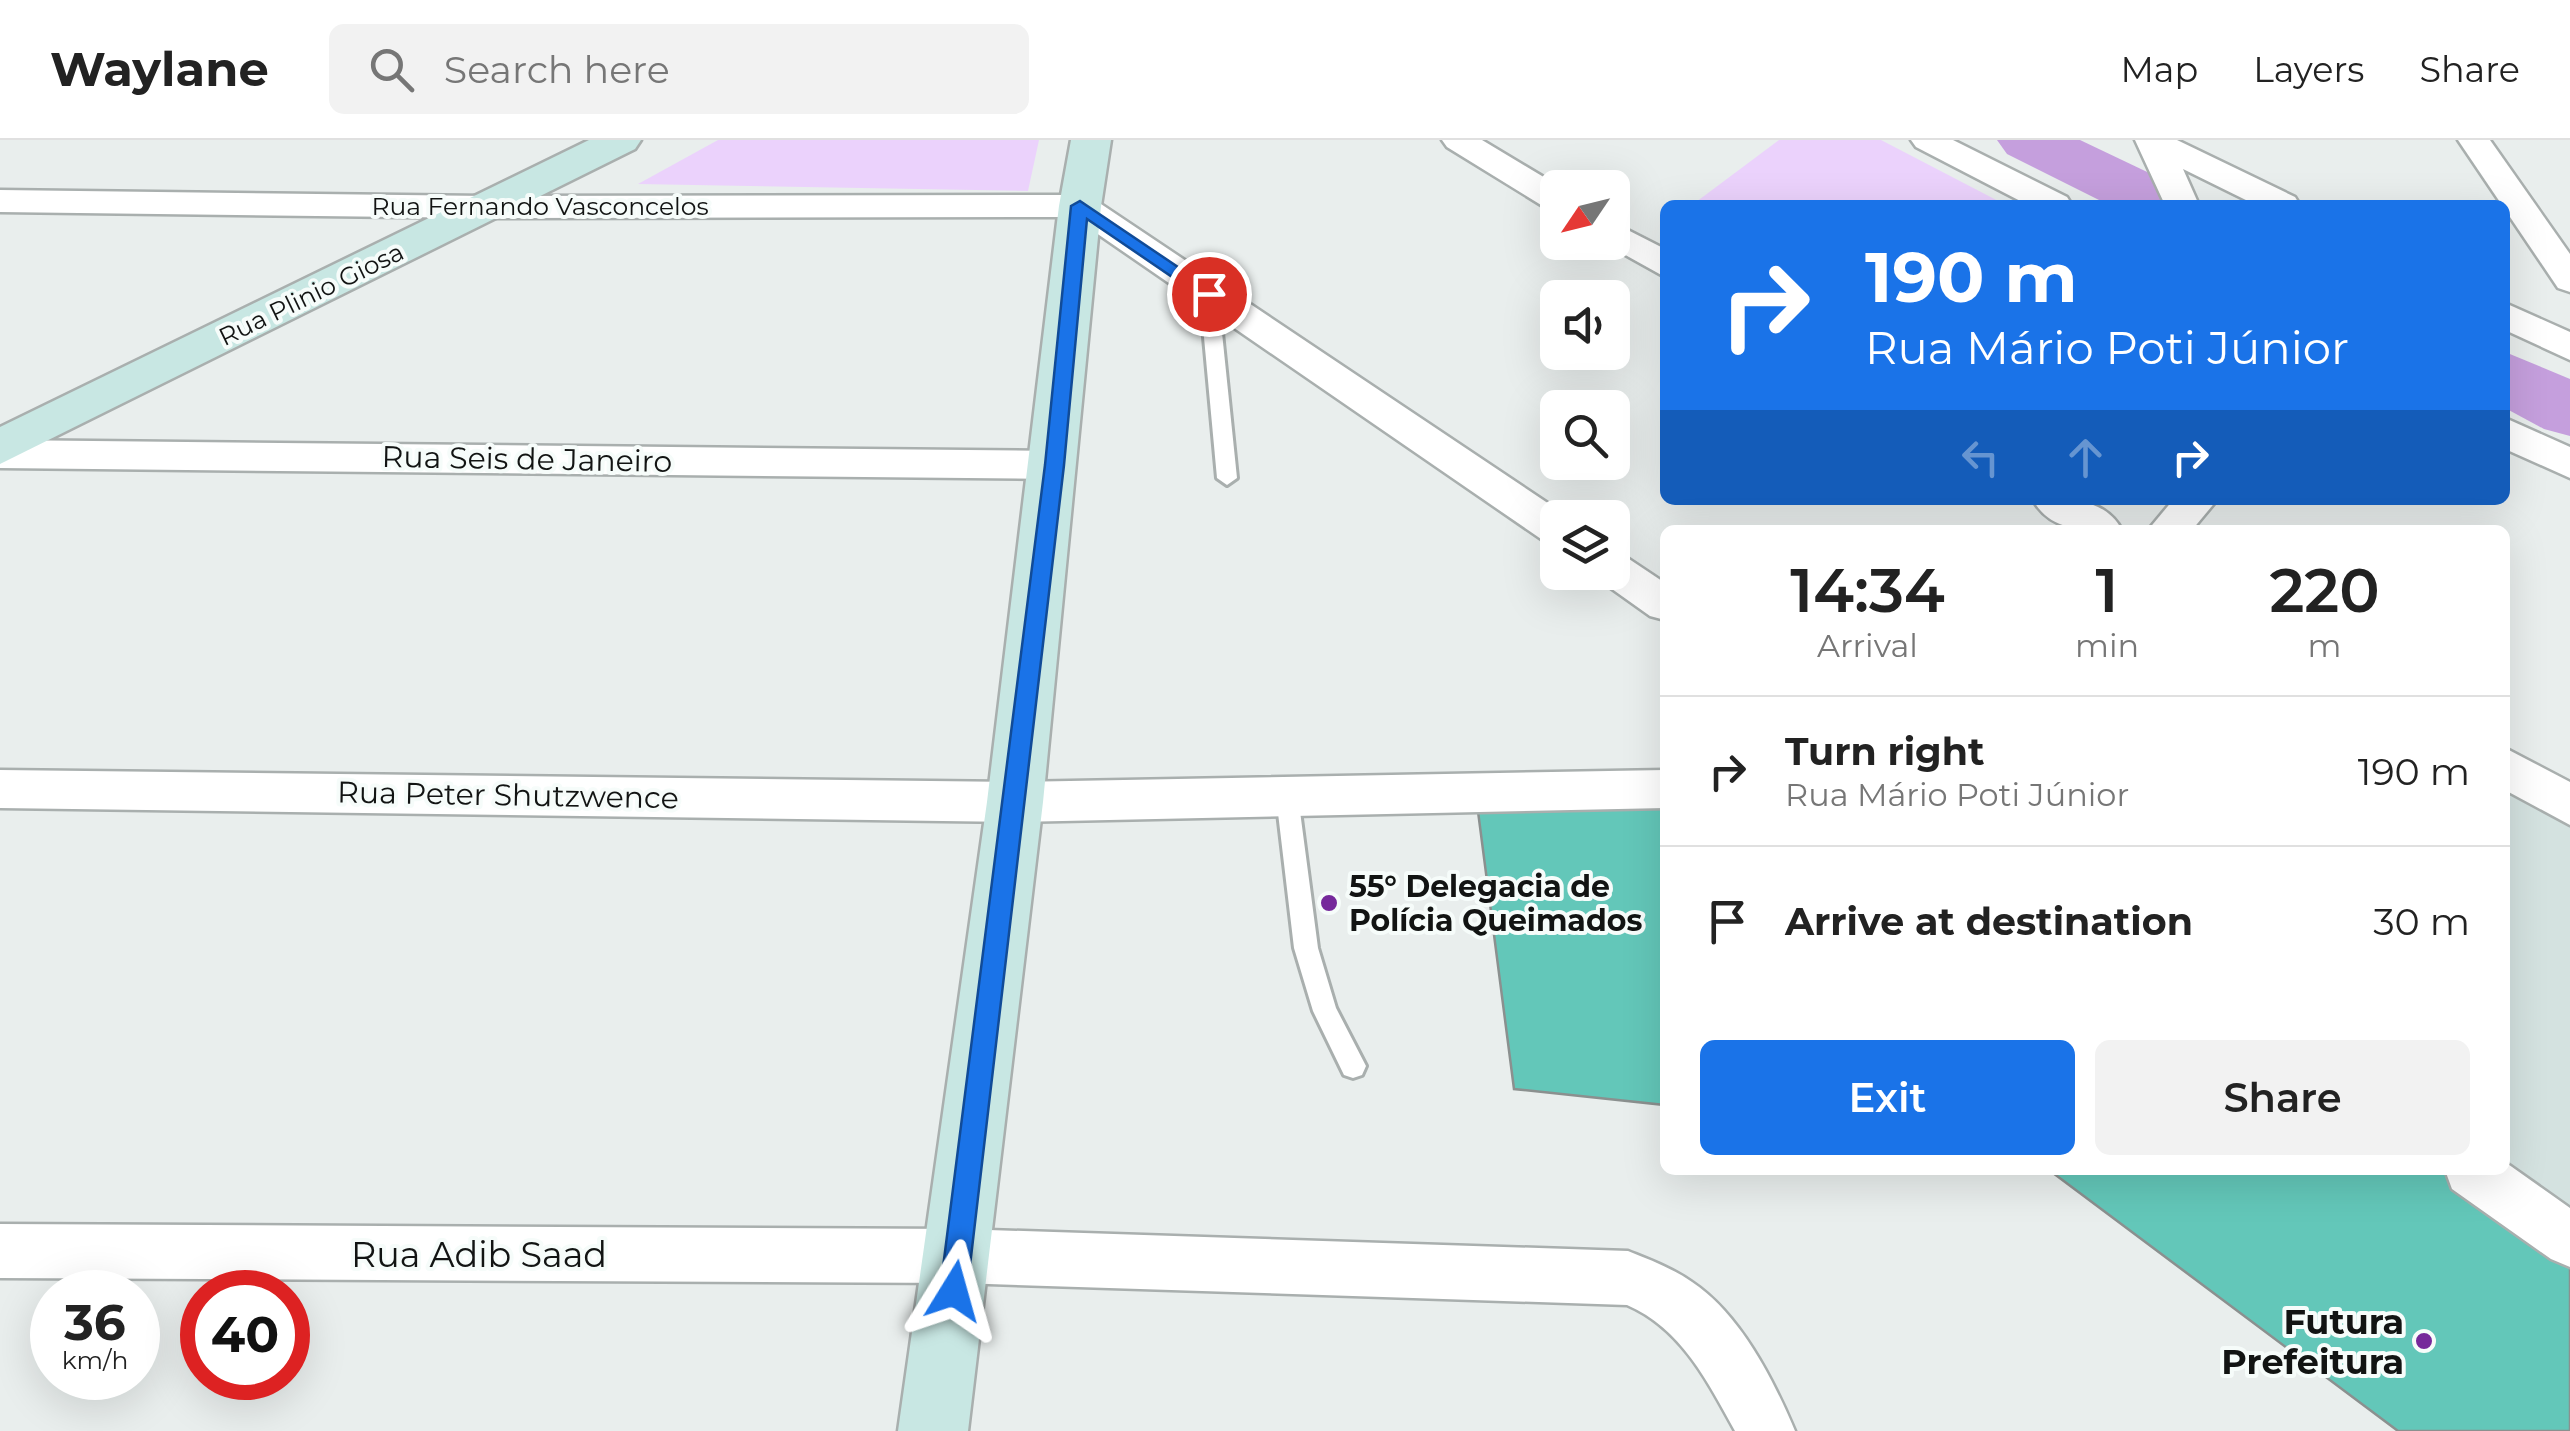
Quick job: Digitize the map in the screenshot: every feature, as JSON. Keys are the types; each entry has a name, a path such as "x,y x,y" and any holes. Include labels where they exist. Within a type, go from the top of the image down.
{"street":[{"name":"Rua Plinio Giosa","path":"0,450 621,140"},
{"path":"933,1431 1015,802 1080,206 1091,140"},
{"path":"1458,140 1540,189"},
{"path":"1927,140 2046,200"},
{"path":"2474,140 2570,280"},
{"path":"2157,148 2180,200"},
{"path":"2157,148 2272,200"},
{"name":"Rua Fernando Vasconcelos","path":"0,201 486,207 1080,206"},
{"path":"1080,206 1540,518"},
{"path":"1630,245 1660,262"},
{"path":"2510,317 2570,347"},
{"path":"2510,434 2570,464"},
{"name":"Rua Seis de Janeiro","path":"0,450 1054,465"},
{"path":"2061,505 2094,525"},
{"path":"2173,525 2193,505"},
{"path":"1630,580 1660,601"},
{"path":"2510,770 2570,806"},
{"name":"Rua Peter Shutzwence","path":"0,789 1015,802 1660,789"},
{"path":"2479,1175 2570,1240"},
{"name":"Rua Adib Saad","path":"0,1251 958,1256 1628,1278 1663,1291 1703,1325 1766,1431"}],"lane":[{"path":"1209,294 1226,478"},
{"path":"1286,796 1306,948 1325,1011 1353,1066"}],"shaded area":[{"path":"718,140 1039,140 1028,191 638,184"},
{"path":"1779,140 1881,140 1996,200 1699,200"},
{"path":"2510,775 2570,810 2570,1251 2509,1175"}],"building":[{"path":"1660,794 1660,1104 1514,1089 1476,796"},
{"name":"Futura Prefeitura","path":"2056,1175 2462,1175 2570,1251 2570,1431 2398,1431"}],"waterway":[{"path":"2029,140 2152,200"},
{"path":"2510,380 2570,410"}],"place":[{"name":"55° Delegacia de Polícia Queimados","path":"1329,903"},
{"name":"Futura Prefeitura","path":"2424,1341"}],"route":[{"path":"954,1291 1054,465 1080,206 1209,294"}]}
